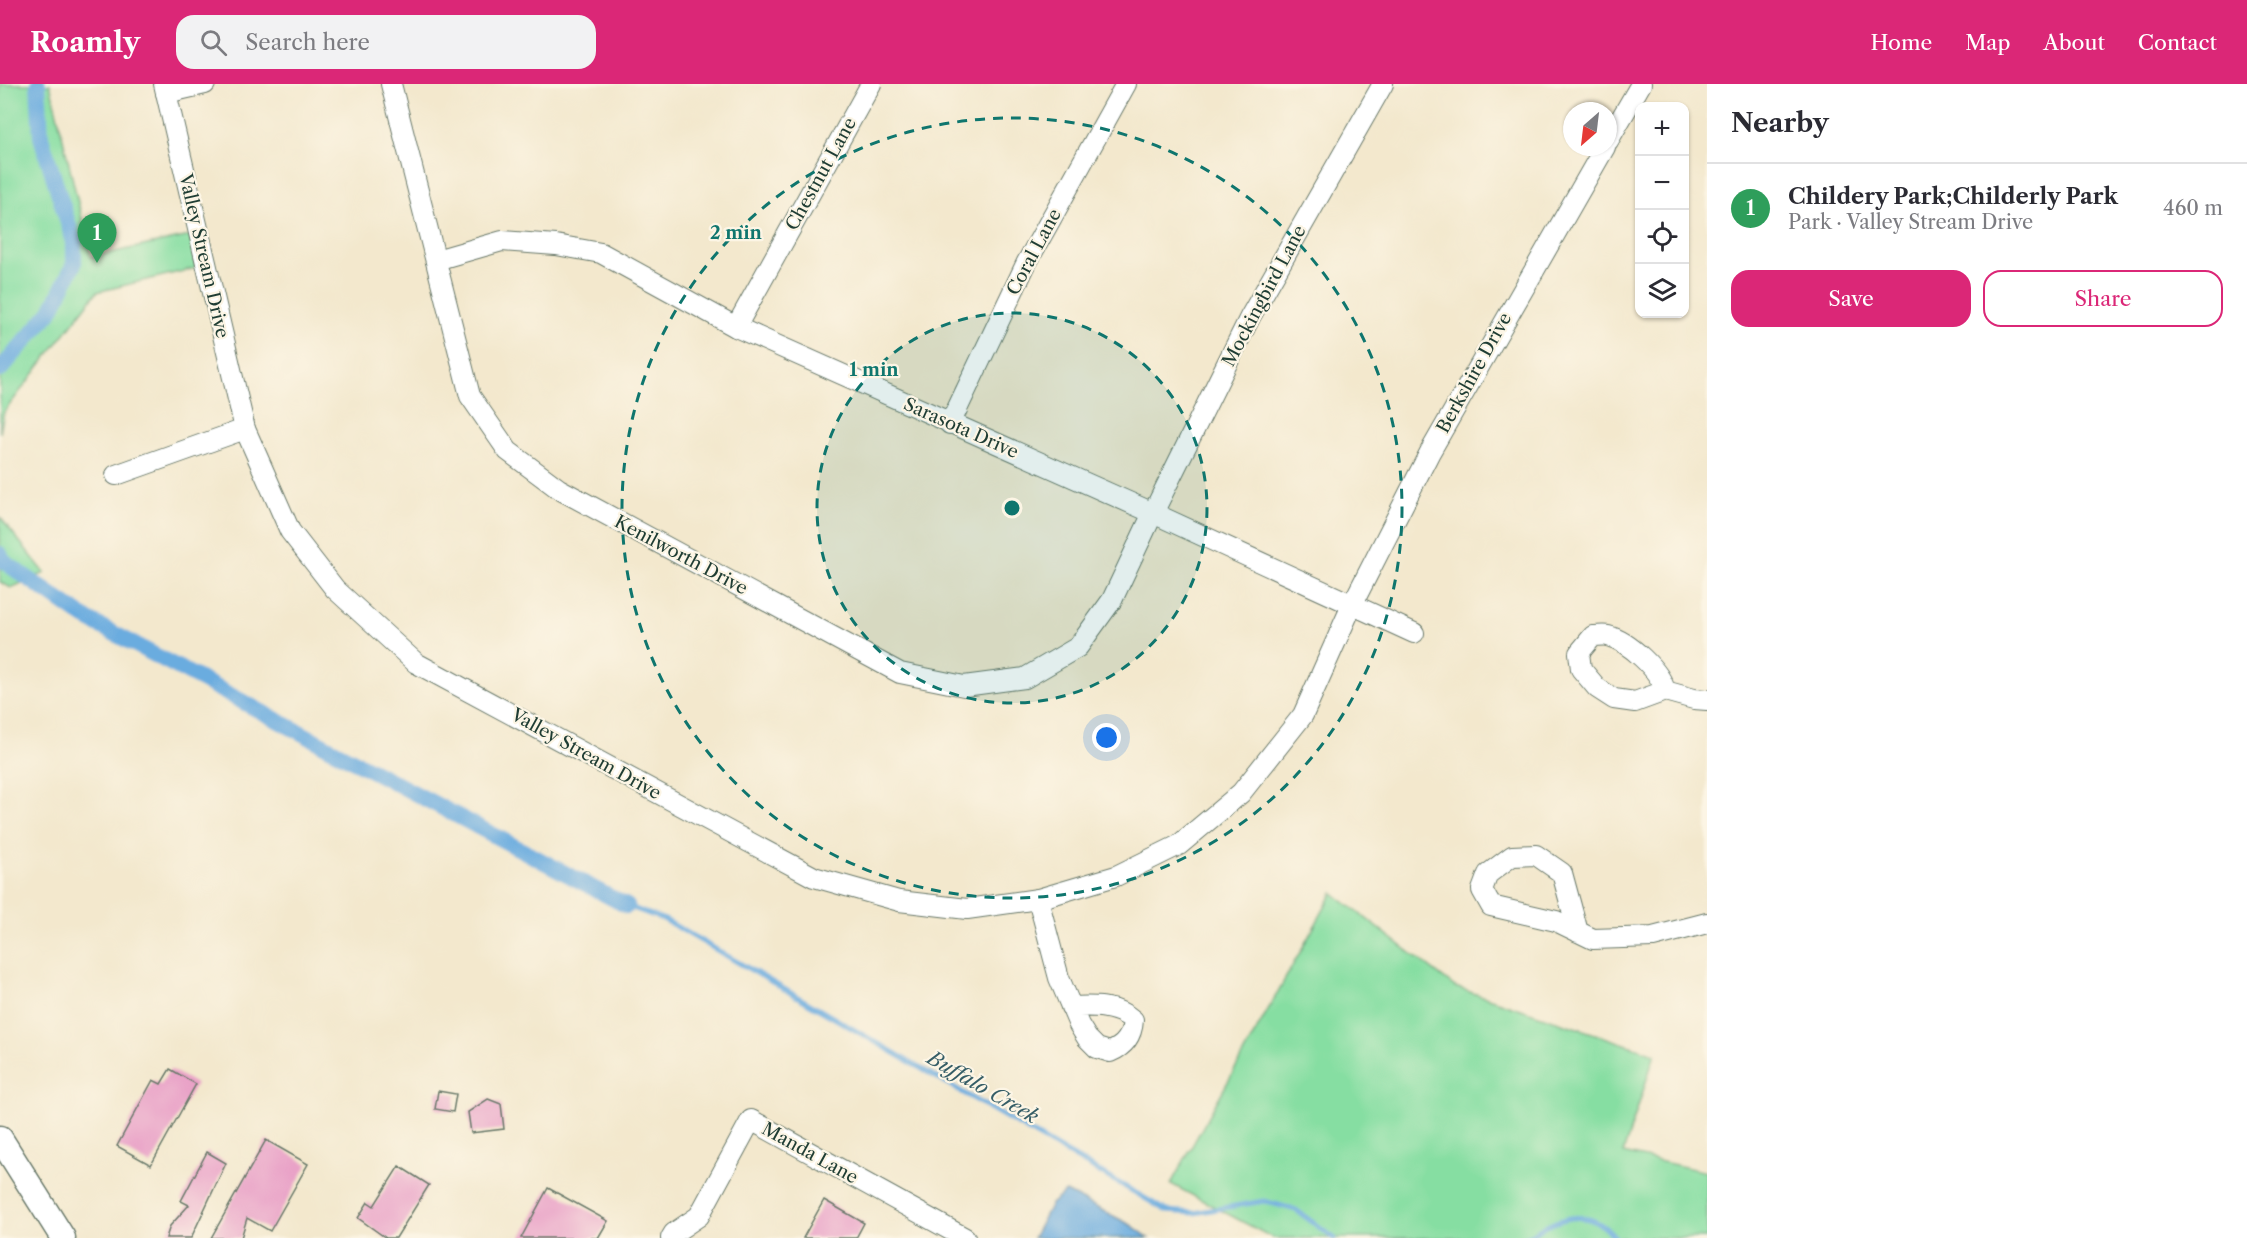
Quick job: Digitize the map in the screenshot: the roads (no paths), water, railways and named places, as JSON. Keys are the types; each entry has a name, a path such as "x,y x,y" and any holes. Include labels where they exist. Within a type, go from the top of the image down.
{"main road":[{"path":"0,1138 63,1238"}],"street":[{"path":"165,89 205,84"},
{"name":"Kenilworth Drive","path":"391,84 470,396 508,451 559,489 900,673 964,686 1025,678 1078,647 1112,600 1153,513"},
{"name":"Chestnut Lane","path":"736,327 871,84"},
{"name":"Coral Lane","path":"950,424 1027,262 1126,84"},
{"name":"Mockingbird Lane","path":"1153,513 1250,317 1383,84"},
{"path":"1617,125 1641,84"},
{"name":"Valley Stream Drive","path":"165,89 245,429 290,531 335,589 416,663 814,877 899,901 967,909 1038,899 1116,876 1179,845 1241,793 1303,715 1353,603"},
{"name":"Berkshire Drive","path":"1353,603 1430,452 1600,156"},
{"name":"Sarasota Drive","path":"436,261 502,242 556,245 601,253 736,327 1353,603 1414,633"},
{"path":"116,475 245,429"},
{"path":"1665,691 1707,700"},
{"path":"1578,932 1562,873 1536,855 1512,856 1488,874 1482,890 1491,906 1556,921 1578,932 1593,939 1653,937 1707,923"},
{"path":"1038,899 1059,978 1071,1006"},
{"name":"Manda Lane","path":"671,1238 674,1233 699,1216 751,1120 965,1238"}],"water":[{"path":"1066,1192 1131,1225 1149,1238 1033,1238 1051,1204"}],"waterway":[{"path":"0,370 51,311 74,264 74,242 41,137 38,84"},
{"path":"0,554 3,561 85,618 627,906"},
{"name":"Buffalo Creek","path":"627,906 665,920 1167,1211 1194,1213 1264,1201 1296,1210 1334,1238"},
{"name":"Buffalo Creek","path":"1526,1238 1550,1224 1572,1218 1595,1221 1616,1238"}],"place":[{"name":"Childery Park;Childerly Park","path":"97,263"}]}
